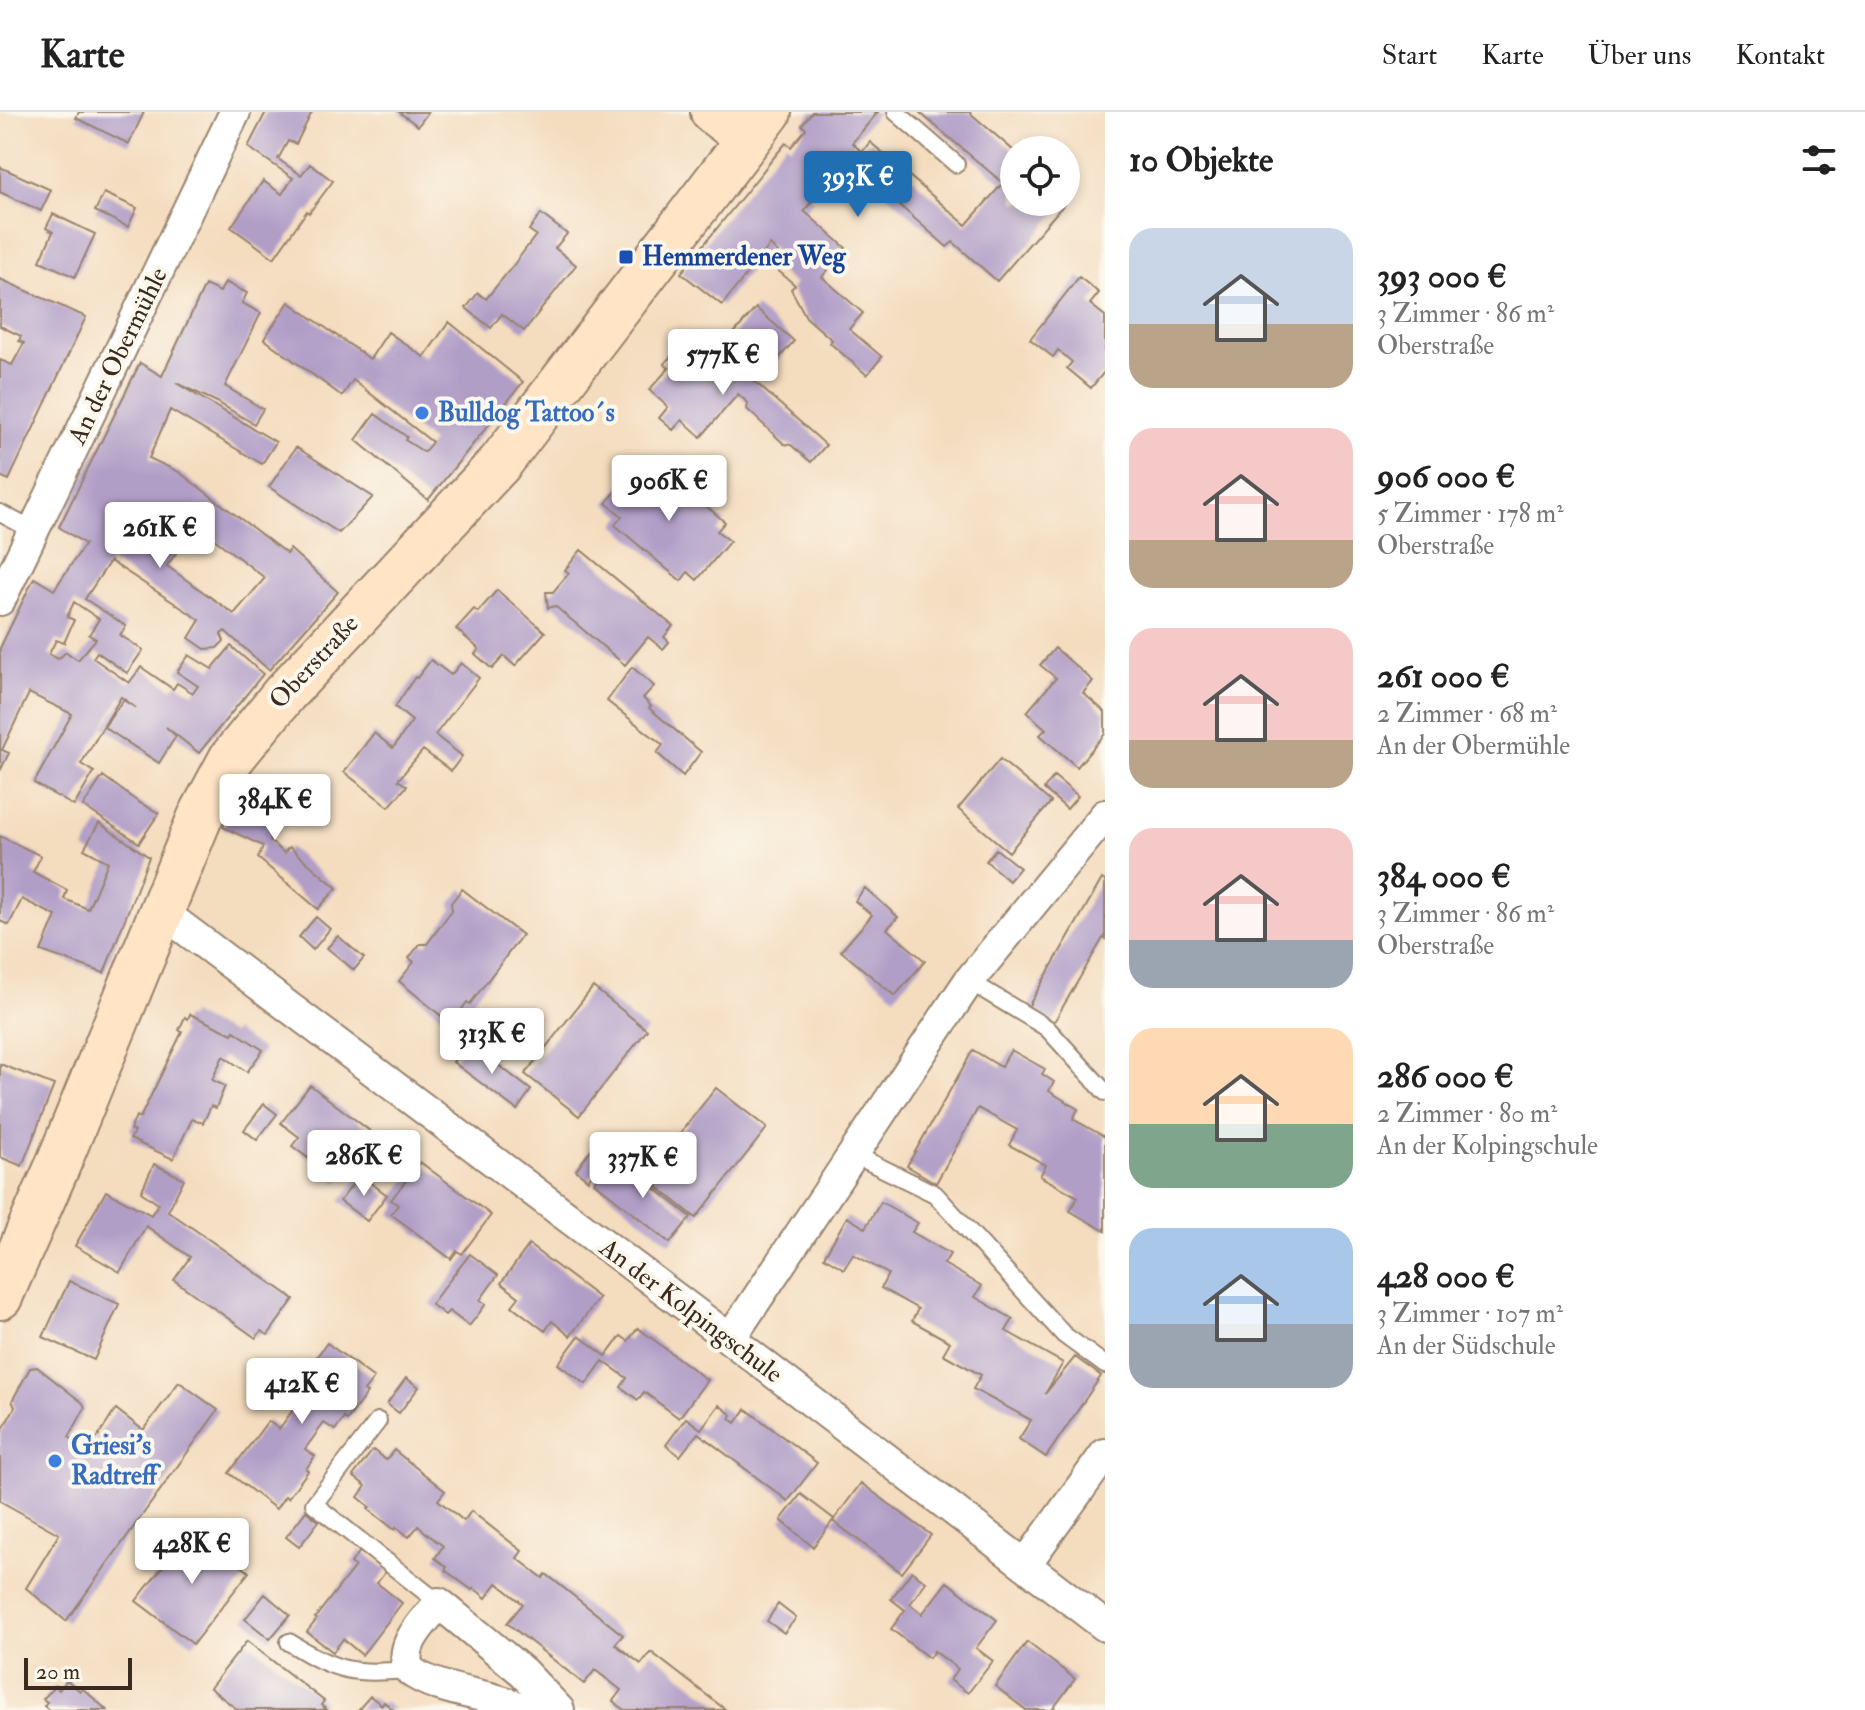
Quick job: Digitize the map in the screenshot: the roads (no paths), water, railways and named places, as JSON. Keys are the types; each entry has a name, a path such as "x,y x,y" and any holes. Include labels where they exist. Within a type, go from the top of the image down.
{"street":[{"name":"An der Obermühle","path":"0,600 235,112"},
{"path":"713,112 758,125"},
{"name":"Oberstraße","path":"0,1297 64,1152 208,800 245,741 284,694 500,463 758,125"},
{"path":"730,1339 969,981 1102,825"},
{"name":"An der Kolpingschule","path":"161,911 1105,1626"},
{"path":"1025,1565 1105,1454"},
{"path":"526,1710 506,1701 427,1680 409,1670 407,1645 439,1603 523,1672 559,1710"}],"lane":[{"path":"896,112 956,164"},
{"path":"0,513 34,531"},
{"path":"969,981 1047,1028 1105,1092"},
{"path":"853,1154 935,1194 1064,1335 1105,1365"},
{"path":"378,1421 314,1504 439,1603"},
{"path":"289,1642 319,1662 342,1670 365,1673 409,1670"}],"place":[{"name":"Hemmerdener Weg","path":"626,257"},
{"name":"Bulldog Tattoo´s","path":"422,413"},
{"name":"Griesi's Radtreff","path":"55,1461"}]}
